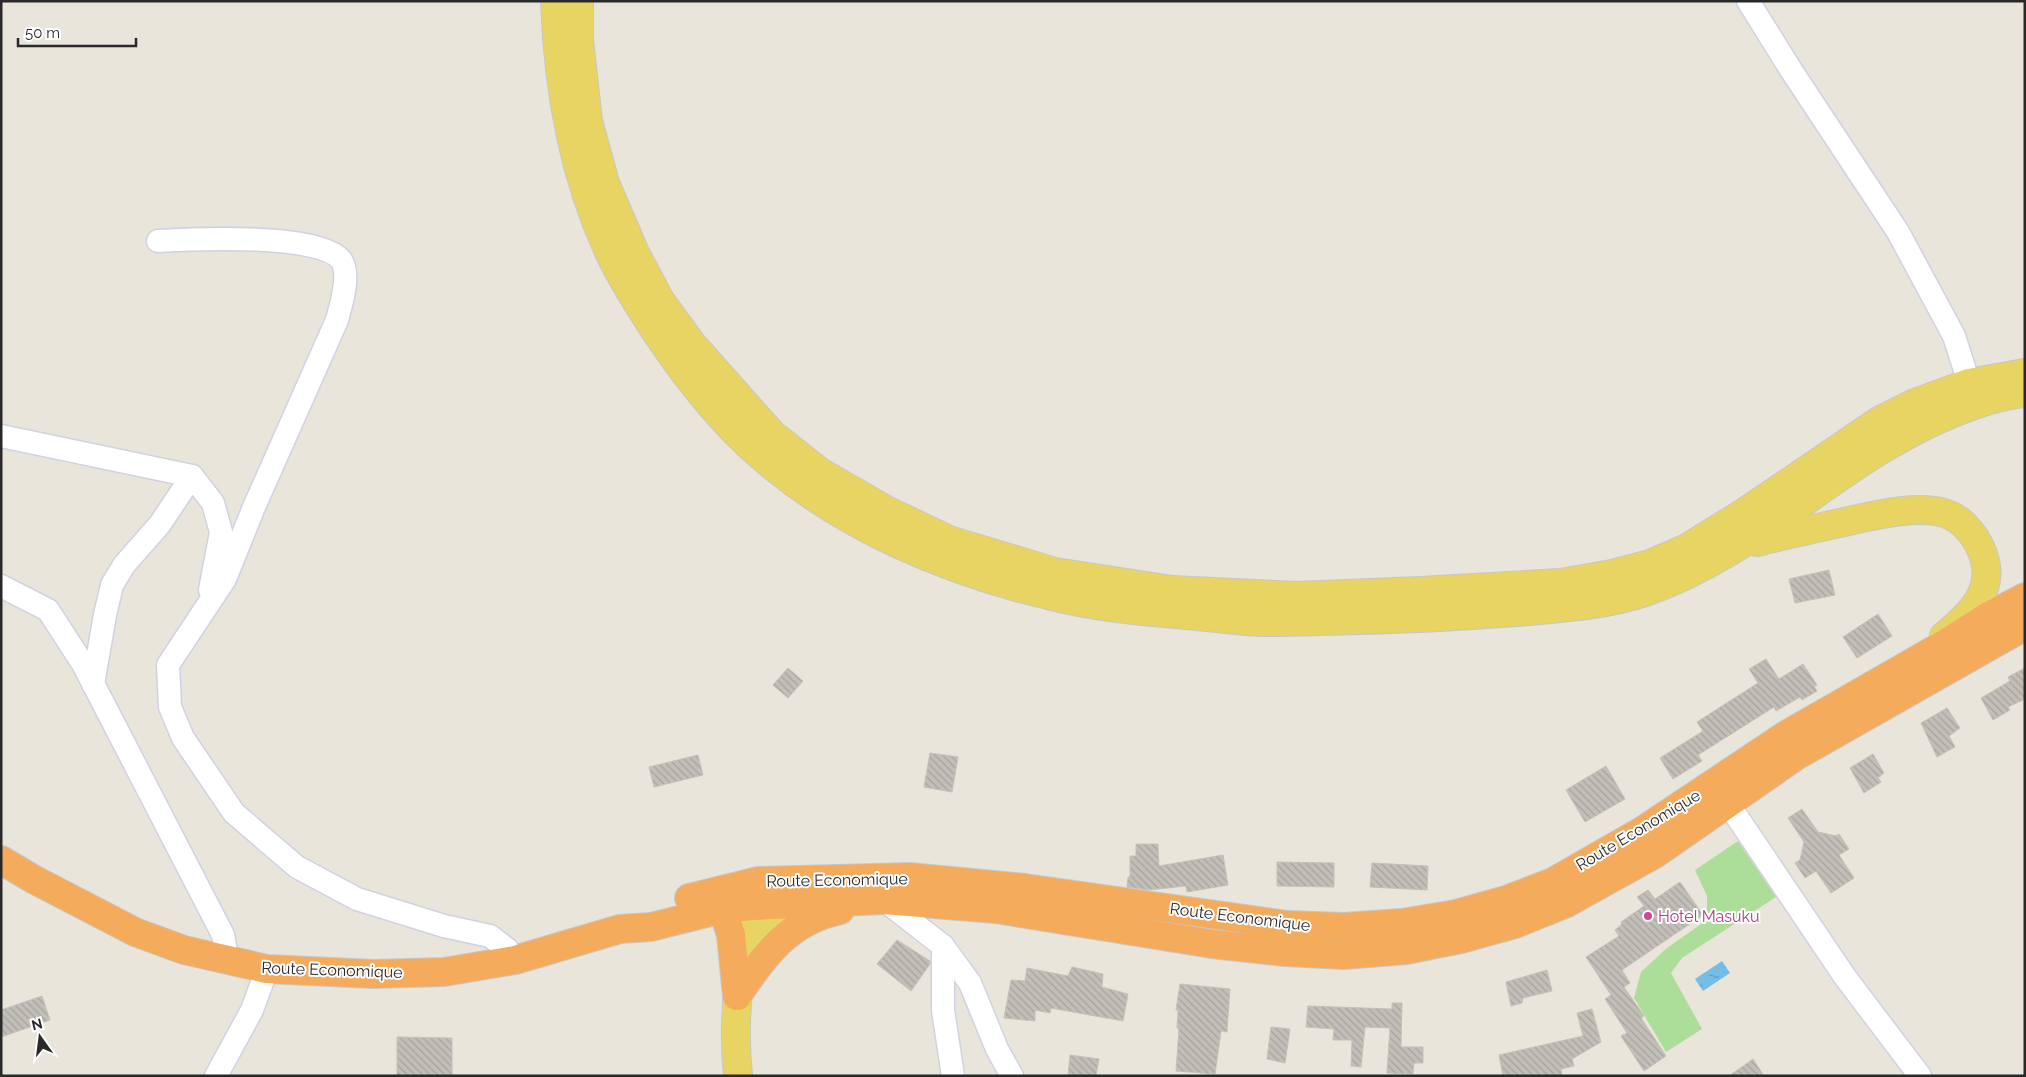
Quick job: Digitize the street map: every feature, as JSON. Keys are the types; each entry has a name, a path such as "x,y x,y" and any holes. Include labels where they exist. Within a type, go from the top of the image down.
{"highway":[{"name":"Route Economique","path":"1720,793 1786,735 1912,663 1986,617 2025,597"},
{"name":"Route Economique","path":"620,929 642,914 680,901 909,878 1024,901 1287,926 1344,927 1402,923 1456,914 1506,900 1553,882 1642,831 1796,756 2025,626"},
{"name":"Route Economique","path":"1,860 42,884 135,932 184,950 228,962 267,969 374,974 444,972 515,960 620,929 651,927 723,909 768,893 996,909 1024,901"},
{"path":"737,996 760,961 780,940 809,920 835,911 880,901"},
{"path":"723,909 731,935 737,996"}],"main road":[{"path":"555,1 560,74 569,132 584,188 612,259 644,314 677,364 718,415 762,458 810,494 877,533 950,566 1052,596 1125,609 1258,622 1426,619 1547,609 1616,600 1642,593 1755,543 1779,536 1882,514 1924,511 1945,514 1959,522 1973,535 1982,549 1986,566 1986,587 1978,603 1967,617 1912,663"},
{"path":"579,1 579,40 588,121 605,183 635,253 660,300 692,344 772,434 820,472 886,510 949,540 1055,572 1172,590 1296,596 1420,591 1561,582 1612,574 1650,564 1686,548 1745,512 1879,421 1915,402 1969,383 2025,373"},
{"path":"1697,570 1760,532 1849,468 1901,437 1934,420 1970,406 2025,393"},
{"path":"738,1076 735,1025 737,996 760,949 768,893"}],"street":[{"path":"1748,1 1791,70 1898,232 1954,336 1969,383"},
{"path":"158,241 186,239 288,241 328,250 342,261 345,278 343,298 337,320 254,507 225,579 168,665 170,707 183,738 234,813 297,866 357,899 444,926 490,936 507,949 515,960"},
{"path":"1,436 192,476 213,503 221,532 208,606"},
{"path":"93,684 104,615 112,585 124,566 160,524 192,476"},
{"path":"1,586 48,610 83,664 223,935 228,962"},
{"path":"1720,793 1845,977 1920,1076"},
{"path":"880,901 942,946 970,983 997,1049 1012,1076"},
{"path":"942,946 943,1010 953,1076"},
{"path":"216,1076 252,1010 267,969"}],"green space":[{"path":"1738,841 1776,897 1682,958 1671,973 1702,1029 1666,1052 1634,998 1641,972 1667,948 1707,920 1707,896 1695,870"}],"water":[{"path":"1722,961 1730,973 1703,991 1695,979"}],"building":[{"path":"1829,570 1835,595 1795,603 1789,579"},
{"path":"1878,614 1892,636 1857,658 1843,637"},
{"path":"1766,659 1779,679 1803,664 1817,685 1814,686 1817,691 1802,700 1800,697 1776,711 1774,707 1698,755 1702,761 1673,779 1660,758 1703,731 1697,722 1758,683 1749,669"},
{"path":"788,668 803,681 788,698 773,685"},
{"path":"2025,668 2025,699 2008,707 2010,710 1993,720 1981,698 2010,681 2008,677"},
{"path":"1947,708 1960,728 1949,736 1955,747 1937,757 1921,723"},
{"path":"930,753 958,757 952,792 924,787"},
{"path":"1873,754 1884,773 1878,778 1881,782 1864,793 1850,768"},
{"path":"698,755 703,775 654,787 649,767"},
{"path":"1606,766 1625,799 1585,822 1566,790"},
{"path":"1802,809 1818,832 1836,836 1839,834 1849,849 1839,855 1854,878 1831,893 1816,871 1805,878 1795,863 1800,860 1804,842 1788,818"},
{"path":"1136,844 1158,844 1159,866 1223,855 1228,885 1187,892 1186,886 1149,890 1127,887 1128,877 1130,877 1130,856 1136,856"},
{"path":"1277,862 1334,863 1334,887 1277,886"},
{"path":"1372,863 1428,866 1427,890 1370,887"},
{"path":"1680,882 1703,915 1622,970 1630,983 1624,987 1644,1016 1641,1018 1666,1056 1644,1071 1621,1036 1627,1033 1605,999 1611,995 1586,957 1619,936 1615,930 1622,924 1621,922 1644,906 1637,897 1648,890 1655,899"},
{"path":"897,940 930,961 930,964 911,991 877,964"},
{"path":"1072,967 1103,974 1102,987 1128,994 1123,1021 1051,1008 1050,1013 1035,1010 1035,1021 1004,1018 1011,980 1025,981 1027,968 1068,976"},
{"path":"1547,970 1552,991 1523,998 1522,1003 1511,1006 1506,982"},
{"path":"1180,984 1230,989 1227,1032 1221,1031 1215,1074 1176,1071 1179,1028 1177,1028 1178,1010 1176,1010"},
{"path":"42,996 50,1020 1,1037 1,1010"},
{"path":"1392,1003 1402,1003 1401,1047 1423,1047 1423,1063 1414,1063 1413,1074 1387,1073 1390,1028 1365,1027 1361,1067 1351,1066 1352,1040 1333,1040 1334,1029 1306,1027 1308,1006 1392,1009"},
{"path":"1592,1009 1601,1042 1572,1059 1574,1066 1561,1069 1562,1076 1503,1076 1499,1055 1583,1036 1577,1013"},
{"path":"1271,1027 1290,1029 1285,1063 1267,1059"},
{"path":"397,1037 452,1038 452,1076 397,1076"},
{"path":"1070,1055 1099,1059 1096,1076 1068,1076"},
{"path":"1753,1059 1764,1076 1729,1076"}],"place":[{"name":"Hotel Masuku","path":"1648,916"}]}
